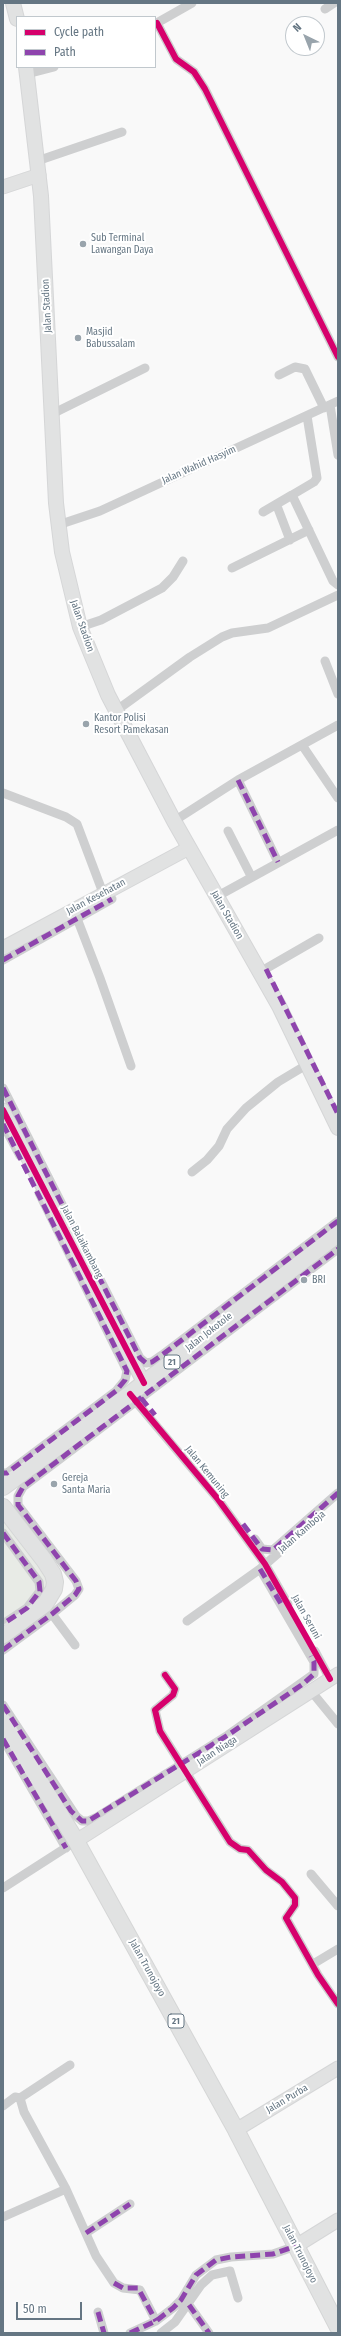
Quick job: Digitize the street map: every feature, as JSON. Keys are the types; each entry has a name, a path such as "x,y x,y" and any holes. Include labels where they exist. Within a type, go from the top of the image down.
{"highway":[{"name":"Jalan Jokotole","path":"3,1487 138,1394 338,1234"},
{"path":"3,1507 53,1574 55,1582 48,1609 3,1635"},
{"name":"Jalan Trunojoyo","path":"3,1721 71,1845 236,2130 338,2327"}],"main road":[{"path":"13,3 16,16"},
{"name":"Jalan Stadion","path":"27,70 39,175 58,525 71,598 80,627 117,710 174,821 216,897 263,970 281,1011 338,1128"}],"street":[{"path":"192,3 177,7 156,23 176,59 198,76 338,357"},
{"path":"325,9 334,3"},
{"path":"27,70 45,68"},
{"path":"37,161 122,132"},
{"path":"3,186 39,175"},
{"path":"279,376 295,367 305,369 331,405 338,455"},
{"path":"52,414 145,368"},
{"name":"Jalan Wahid Hasyim","path":"58,525 100,511 331,405"},
{"path":"262,512 277,506 314,482 317,478 307,416"},
{"path":"292,495 333,581 338,585"},
{"path":"277,506 290,540"},
{"path":"232,568 309,530"},
{"path":"80,627 111,615 162,588 173,577 183,561"},
{"path":"117,710 190,657 222,637 232,633 268,628 338,595"},
{"path":"325,662 338,694"},
{"path":"174,821 238,780 338,725"},
{"path":"302,745 338,798"},
{"path":"238,780 278,862"},
{"path":"3,793 66,817 77,824 111,892"},
{"path":"216,897 251,876 338,830"},
{"path":"228,831 251,876"},
{"name":"Jalan Kesehatan","path":"3,948 75,914 189,848"},
{"path":"3,960 75,914 131,1066"},
{"path":"319,938 263,970 338,1114"},
{"path":"192,1172 207,1160 219,1146 227,1129 246,1108 278,1082 308,1064"},
{"path":"3,1088 136,1351 146,1363 152,1362 162,1355 338,1221"},
{"name":"Jalan Balaikambang","path":"3,1110 5,1125 138,1394"},
{"path":"3,1473 7,1473 116,1391 125,1380 127,1371 5,1125"},
{"path":"3,1650 48,1609 75,1595 79,1589 76,1581 18,1505 18,1496 29,1483 138,1394 338,1249"},
{"path":"138,1394 228,1503 262,1549 273,1550 338,1493"},
{"name":"Jalan Kemuning","path":"138,1394 216,1498 263,1567"},
{"name":"Jalan Kamboja","path":"187,1621 263,1567 338,1500"},
{"path":"3,1533 39,1582 40,1591 27,1608 3,1624"},
{"path":"3,1705 72,1811 82,1821 88,1821 98,1817 184,1768 314,1674 314,1662 263,1567"},
{"name":"Jalan Seruni","path":"263,1567 334,1676"},
{"path":"48,1609 75,1645"},
{"path":"165,1675 175,1690 175,1693 157,1708 155,1714 160,1731 230,1842 240,1849 248,1850 266,1870 282,1882 295,1898 295,1905 286,1918 338,2004"},
{"name":"Jalan Niaga","path":"71,1845 184,1768 334,1676"},
{"path":"311,1690 338,1724"},
{"path":"3,1739 71,1845 3,1888"},
{"path":"311,1874 338,1906"},
{"path":"313,1964 338,1949"},
{"path":"3,2106 15,2097 20,2098 70,2065"},
{"name":"Jalan Purba","path":"236,2130 338,2068"},
{"path":"20,2098 24,2112 66,2189 96,2256 114,2283 123,2288 138,2288 156,2322"},
{"path":"3,2217 66,2189"},
{"path":"86,2233 130,2204"},
{"path":"130,2333 156,2322 181,2300 196,2276 216,2260 229,2257 273,2254 296,2246 338,2220"},
{"path":"229,2257 230,2271 238,2298"},
{"path":"161,2333 175,2322 208,2278 230,2271"},
{"path":"189,2305 209,2333"},
{"path":"98,2312 104,2333"}],"shaded area":[{"path":"3,1513 44,1572 47,1587 3,1630"}],"marked path":[{"path":"238,780 278,862"},
{"path":"3,960 112,899"},
{"path":"266,969 338,1114"},
{"path":"3,1088 140,1358 146,1363 152,1362 162,1355 338,1221"},
{"path":"3,1124 127,1371 125,1380 116,1391 7,1473 3,1473"},
{"path":"3,1650 52,1614 75,1595 79,1589 76,1581 18,1505 18,1496 23,1487 338,1249"},
{"path":"141,1398 155,1415"},
{"path":"243,1524 262,1549 273,1550 338,1493"},
{"path":"3,1533 39,1582 40,1591 27,1608 3,1624"},
{"path":"260,1569 283,1607"},
{"path":"3,1705 71,1811 82,1821 88,1821 228,1735 303,1684 314,1674 314,1662 311,1656"},
{"path":"3,1739 66,1848"},
{"path":"86,2233 130,2204"},
{"path":"130,2333 156,2321 173,2308 181,2300 196,2275 216,2260 231,2257 273,2254 296,2246"},
{"path":"114,2283 123,2288 138,2288 156,2321"},
{"path":"189,2305 209,2333"},
{"path":"98,2312 104,2333"}],"cycle path":[{"path":"157,23 176,59 194,72 205,89 338,357"},
{"path":"3,1110 144,1383"},
{"path":"130,1394 217,1498 265,1564 330,1679"},
{"path":"165,1675 175,1689 173,1695 155,1710 160,1731 230,1842 240,1849 248,1850 266,1870 282,1882 295,1898 295,1905 286,1918 318,1975 338,2004"}],"place":[{"name":"Sub Terminal Lawangan Daya","path":"83,244"},
{"name":"Masjid Babussalam","path":"78,338"},
{"name":"Kantor Polisi Resort Pamekasan","path":"86,724"},
{"name":"BRI","path":"304,1280"},
{"name":"Gereja Santa Maria","path":"54,1484"}]}
